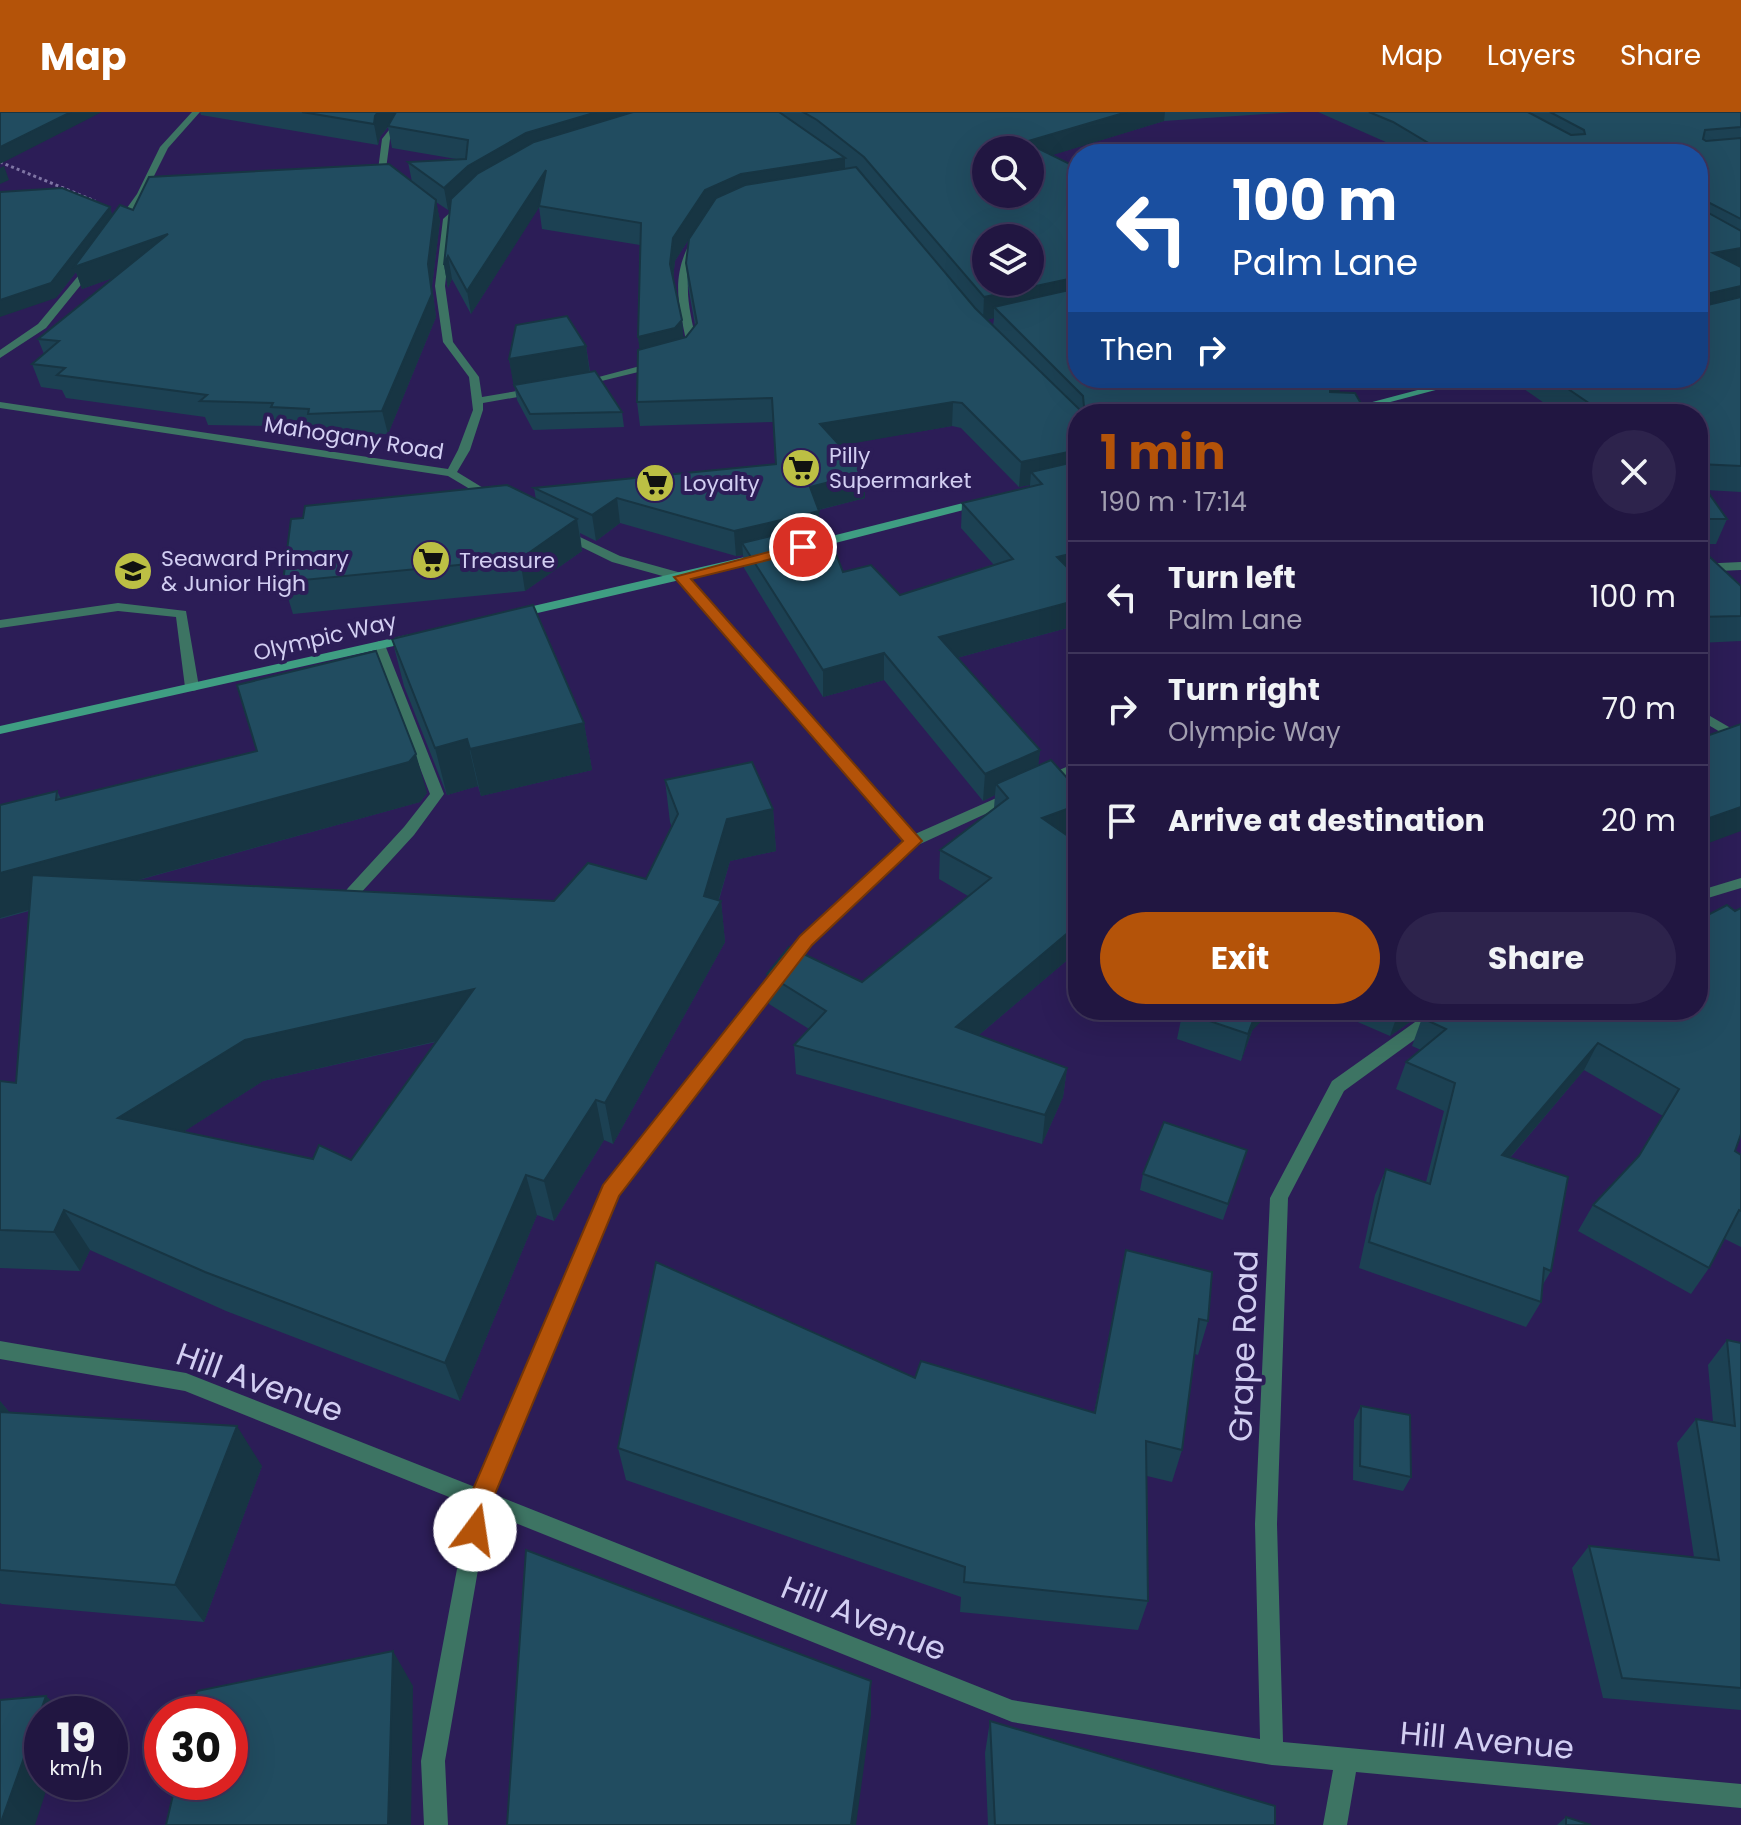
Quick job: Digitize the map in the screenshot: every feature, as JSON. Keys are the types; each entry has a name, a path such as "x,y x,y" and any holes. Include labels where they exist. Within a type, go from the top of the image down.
{"street":[{"path":"116,231 164,147 196,112"},
{"path":"404,187 382,170 386,139 407,112"},
{"path":"451,473 464,450 478,410 474,377 448,342 440,286 448,219 476,192"},
{"path":"437,211 448,219"},
{"path":"683,356 692,345 680,286 683,261 705,226"},
{"path":"0,355 42,326 99,255"},
{"path":"562,386 668,361"},
{"path":"1372,404 1436,388"},
{"path":"477,401 548,389"},
{"name":"Mahogany Road","path":"0,405 451,473 508,506"},
{"path":"803,547 986,502"},
{"path":"548,526 616,559 681,577 913,841"},
{"path":"500,618 773,555"},
{"path":"1708,568 1741,566"},
{"path":"0,624 118,607 182,614 192,687"},
{"name":"Olympic Way","path":"0,730 424,635"},
{"path":"353,892 437,794 379,645"},
{"path":"1708,719 1741,740"},
{"path":"436,1825 433,1761 480,1501 610,1191 806,940 913,841 1068,771"},
{"path":"1708,893 1741,883"},
{"name":"Grape Road","path":"1272,1753 1266,1524 1279,1198 1338,1086 1430,1020"},
{"name":"Hill Avenue","path":"0,1350 186,1382 1012,1711 1272,1753 1741,1796"},
{"path":"1335,1825 1347,1759"}],"path":[{"path":"0,162 106,206 132,207"}],"building":[{"path":"0,112 71,112 0,147"},
{"path":"302,112 378,112 374,124"},
{"path":"396,112 597,112 526,133 468,166 444,188 408,162 466,159 468,140 388,126"},
{"path":"633,112 779,112 845,158 741,174 705,190 673,238 670,264 682,320 675,328 638,337 641,223 539,206 546,170 467,291 448,256 444,265 451,199 477,174 534,142"},
{"path":"803,112 1127,112 1044,136 972,136 972,208 1044,208 1044,151 1068,163 1068,279 1044,284 1044,224 972,224 972,283 864,157"},
{"path":"1369,112 1528,112 1571,135 1585,134 1584,130 1550,112 1741,112 1741,127 1705,130 1703,139 1741,138 1741,219 1708,202 1708,144 1430,144"},
{"path":"389,164 436,200 428,264 432,294 382,411 308,414 309,409 271,407 273,403 200,401 207,395 57,375 65,368 32,364 59,341 38,339 168,234 74,267 120,205 133,210 149,177"},
{"path":"856,167 975,308 1074,404 1068,404 1068,452 1021,462 962,403 953,402 820,424 865,473 810,487 819,511 734,531 617,498 592,515 534,488 776,464 772,398 637,402 638,350 686,337 697,323 686,263 689,239 716,198 745,185"},
{"path":"62,188 110,207 51,283 0,300 0,192"},
{"path":"1708,213 1741,231 1741,248 1713,253 1741,267 1741,286 1708,294"},
{"path":"1068,290 1068,381 994,307"},
{"path":"1741,297 1741,466 1708,464 1708,404 1590,404 1567,388 1708,388 1708,305"},
{"path":"567,316 586,346 509,359 516,325"},
{"path":"595,371 622,412 530,414 514,385"},
{"path":"1075,388 1330,388 1330,392 1355,393 1361,404 1084,404 1083,396"},
{"path":"1068,463 1068,554 1057,557 1068,568 1068,603 939,637 1040,750 985,774 884,653 823,670 742,543 824,523 843,572 871,565 900,595 1013,559 962,503 1042,484 1031,472"},
{"path":"507,485 577,519 520,559 283,582 291,519 303,518 305,506"},
{"path":"1708,492 1727,519 1708,519"},
{"path":"1708,555 1741,586 1741,616 1708,617"},
{"path":"533,605 584,723 470,749 467,739 435,748 392,639"},
{"path":"376,651 416,754 409,762 0,873 0,805 57,791 56,800 257,751 237,685"},
{"path":"1741,724 1741,807 1708,819 1708,736"},
{"path":"1051,760 1068,779 1068,809 1042,818 1068,836 1068,933 956,1027 1067,1068 1045,1115 794,1045 826,1011 767,974 789,947 862,982 991,878 940,850 1008,798 996,784"},
{"path":"752,762 773,809 727,819 704,896 721,901 605,1103 596,1100 544,1181 526,1175 445,1363 205,1272 64,1210 54,1232 0,1230 0,1081 16,1083 32,875 554,901 588,863 646,879 678,814 665,780","holes":["474,989 351,1160 319,1145 313,1159 118,1118 245,1040"]},
{"path":"1727,905 1735,911 1741,908 1741,1134 1735,1151 1741,1155 1741,1211 1709,1268 1593,1205 1639,1156 1679,1089 1598,1043 1502,1155 1568,1177 1551,1271 1544,1268 1541,1302 1369,1242 1386,1169 1430,1184 1455,1083 1406,1062 1446,1029 1426,1020 1708,1020 1708,915"},
{"path":"1207,1020 1253,1020 1248,1034"},
{"path":"1164,1122 1247,1150 1228,1204 1143,1174"},
{"path":"1126,1250 1212,1272 1208,1321 1199,1319 1182,1450 1146,1441 1148,1601 964,1582 965,1567 618,1448 656,1262 915,1378 921,1361 1095,1413"},
{"path":"1727,1340 1741,1343 1741,1688 1622,1678 1589,1546 1719,1560 1696,1419 1735,1426"},
{"path":"1361,1406 1410,1415 1411,1477 1360,1466"},
{"path":"0,1412 237,1426 175,1585 0,1570"},
{"path":"526,1550 871,1681 851,1825 507,1825"},
{"path":"393,1651 388,1825 166,1825 172,1800 248,1800 248,1696 196,1696 197,1691"},
{"path":"24,1698 24,1758 0,1825 0,1700"},
{"path":"990,1721 1275,1806 1275,1825 995,1825"},
{"path":"1566,1817 1591,1825 1566,1825"}],"place":[{"name":"Pilly Supermarket","path":"801,468"},
{"name":"Loyalty","path":"655,483"},
{"name":"Treasure","path":"431,560"},
{"name":"Seaward Primary & Junior High","path":"133,571"}],"route":[{"path":"475,1530 480,1501 610,1191 806,940 913,841 681,577 803,547"}]}
